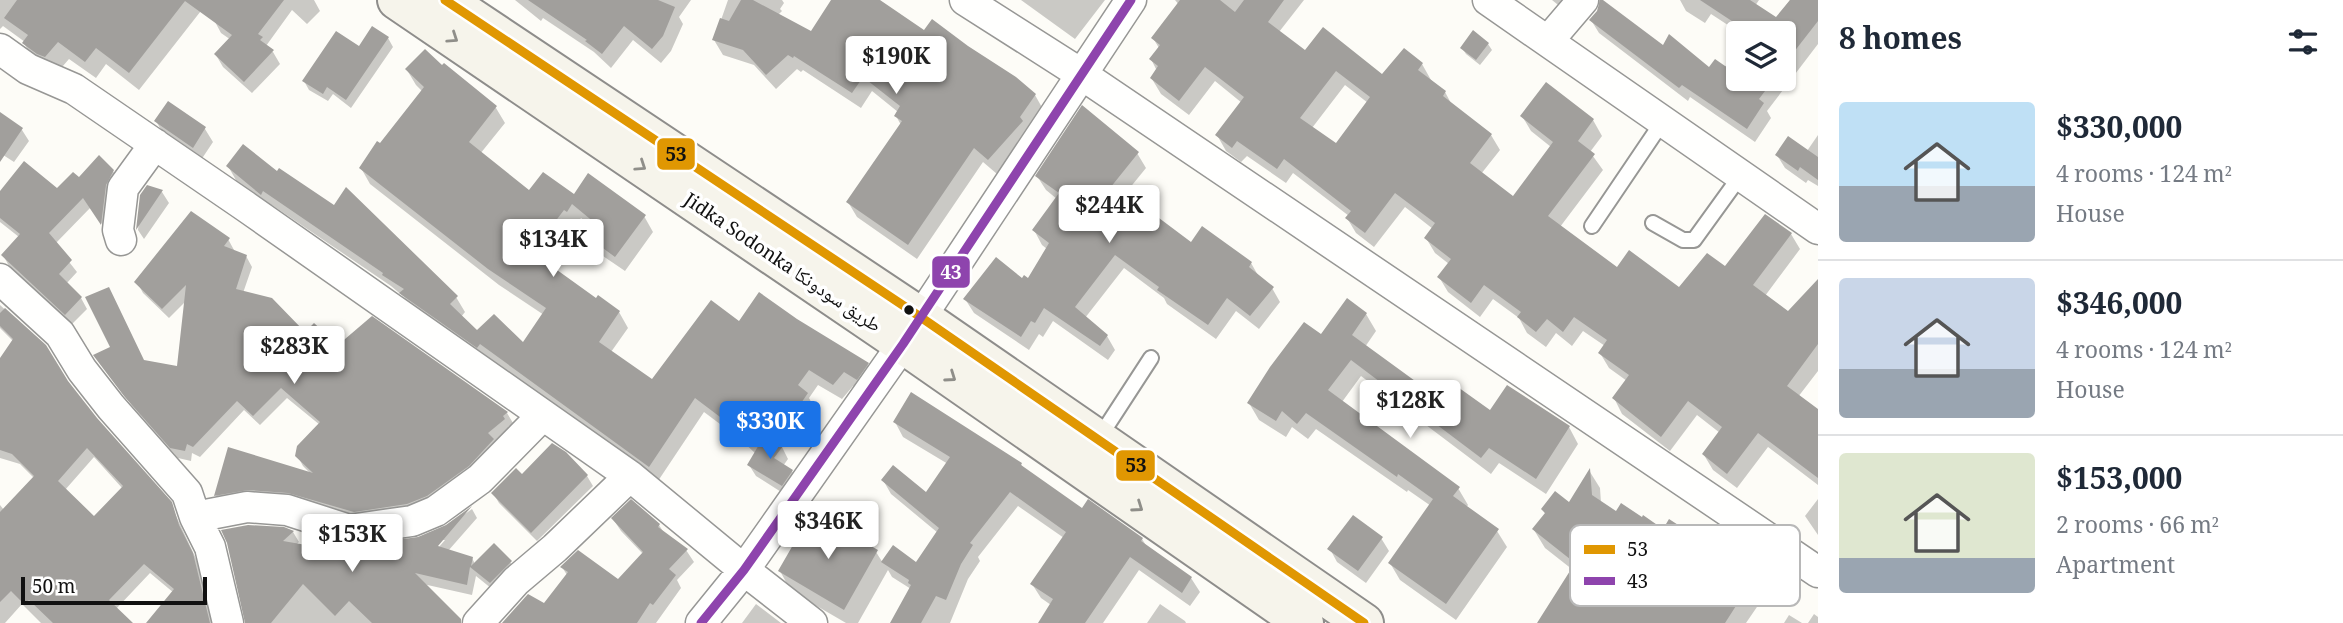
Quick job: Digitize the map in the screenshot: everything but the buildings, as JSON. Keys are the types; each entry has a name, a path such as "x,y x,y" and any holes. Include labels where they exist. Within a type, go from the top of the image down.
{"main road":[{"name":"Jidka Sodonka طريق سودونكا","path":"397,0 911,330 1098,439 1364,623"},
{"name":"Jidka Sodonka طريق سودونكا","path":"445,0 911,330 1304,623"}],"street":[{"path":"965,0 1081,74 1748,525"},
{"path":"701,623 744,570 911,330 1131,0"},
{"path":"1488,0 1818,229"},
{"path":"1548,41 1583,0"},
{"path":"0,49 28,69 74,89 630,476 812,623"},
{"path":"121,240 118,230 123,188 155,144"},
{"path":"0,279 60,334 82,370 111,407 187,492 195,517 210,547 228,623"},
{"path":"195,517 247,507 287,510 349,530 412,521 436,511 480,479 543,415"},
{"path":"478,623 516,581 555,548 630,476"},
{"path":"1800,560 1818,572"}],"lane":[{"path":"1592,226 1663,121"},
{"path":"1653,223 1683,240 1694,240 1741,175"},
{"path":"1098,439 1151,358"}],"transit line":[{"name":"53","path":"445,0 919,316 1364,623"},
{"name":"43","path":"701,623 744,570 903,344 1131,0"}]}
